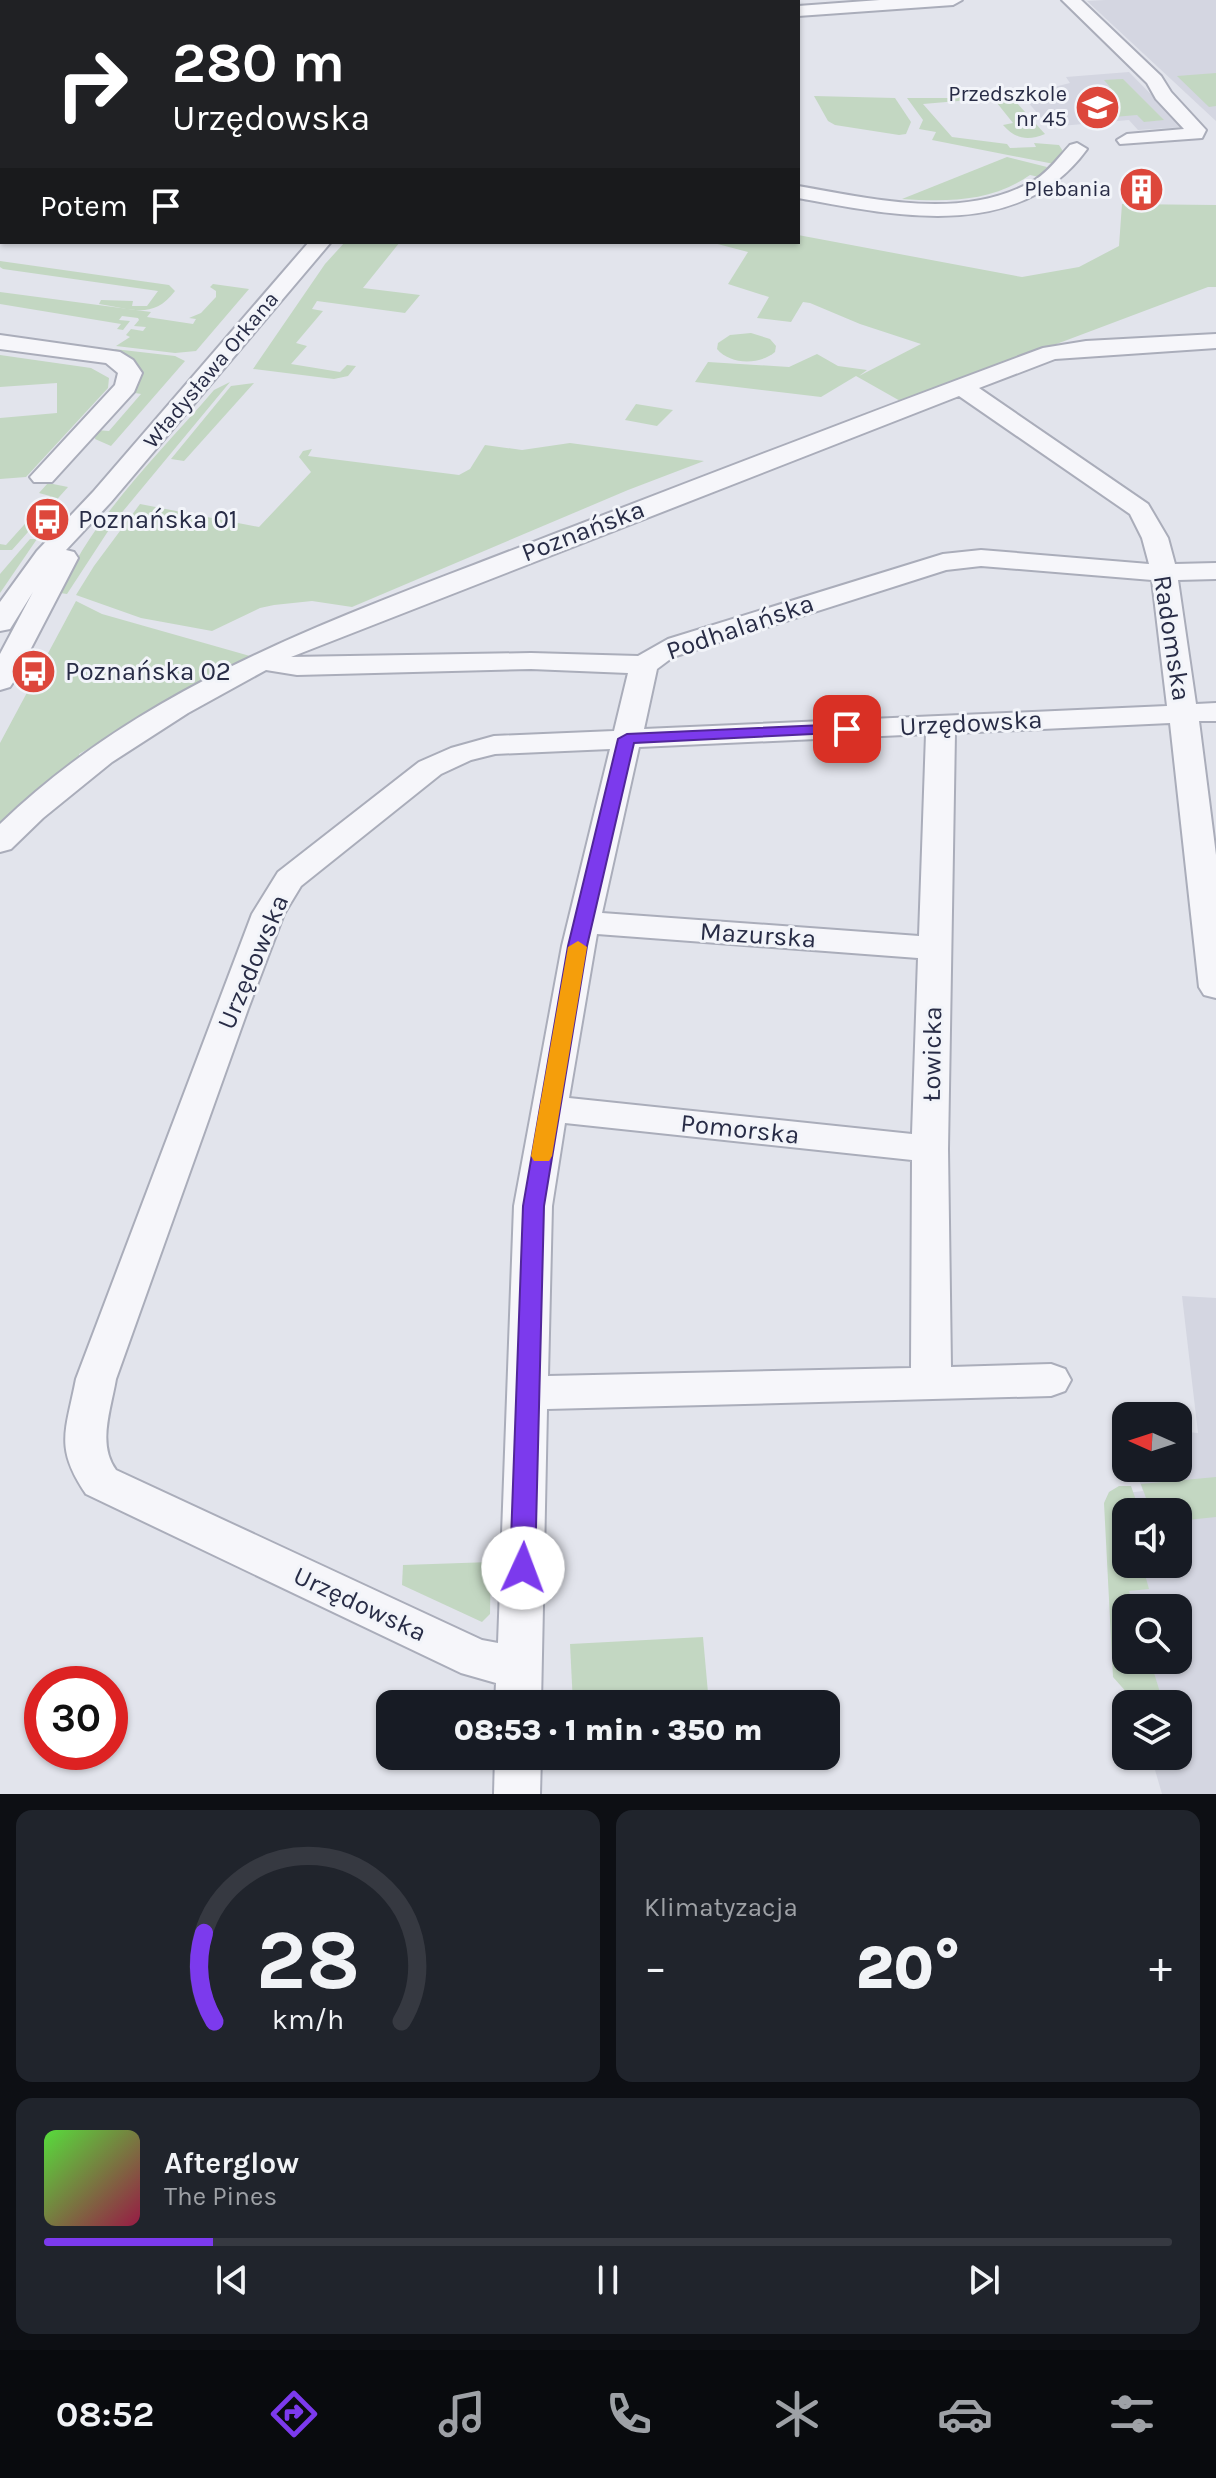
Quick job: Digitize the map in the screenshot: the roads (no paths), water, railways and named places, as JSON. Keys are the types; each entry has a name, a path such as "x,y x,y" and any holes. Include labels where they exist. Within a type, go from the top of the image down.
{"street":[{"path":"800,11 953,0"},
{"path":"1071,0 1154,80 1163,95 1196,130 1195,134 1127,140"},
{"path":"800,192 919,208 999,203 1045,183 1077,149"},
{"name":"Władysława Orkana","path":"0,623 22,586 63,534 102,497 318,244"},
{"name":"Poznańska","path":"0,842 49,795 99,758 263,661 341,625 961,386 1069,350 1216,341"},
{"path":"0,342 112,357 129,369 131,378 93,450 43,477"},
{"name":"Radomska","path":"961,386 1139,509 1150,523 1200,712 1216,987"},
{"path":"93,450 135,458"},
{"name":"Władysława Orkana","path":"0,681 48,587 102,497"},
{"name":"Podhalańska","path":"263,661 297,667 531,661 644,665 663,651 678,645 943,562 981,558 1162,573 1216,571"},
{"path":"519,1690 533,1206 583,922 644,665"},
{"name":"Urzędowska","path":"520,1667 477,1659 101,1482 87,1462 85,1438 96,1379 268,914 289,879 430,768 461,754 494,745 1200,712"},
{"name":"Łowicka","path":"931,1384 933,948 941,724"},
{"name":"Mazurska","path":"583,922 933,948"},
{"name":"Pomorska","path":"549,1109 930,1149"},
{"path":"527,1393 1051,1380"},
{"path":"517,1794 518,1770"}],"place":[{"name":"Przedszkole nr 45","path":"1098,107"},
{"name":"Plebania","path":"1142,189"},
{"name":"Poznańska 01","path":"47,519"},
{"name":"Poznańska 02","path":"34,671"}]}
